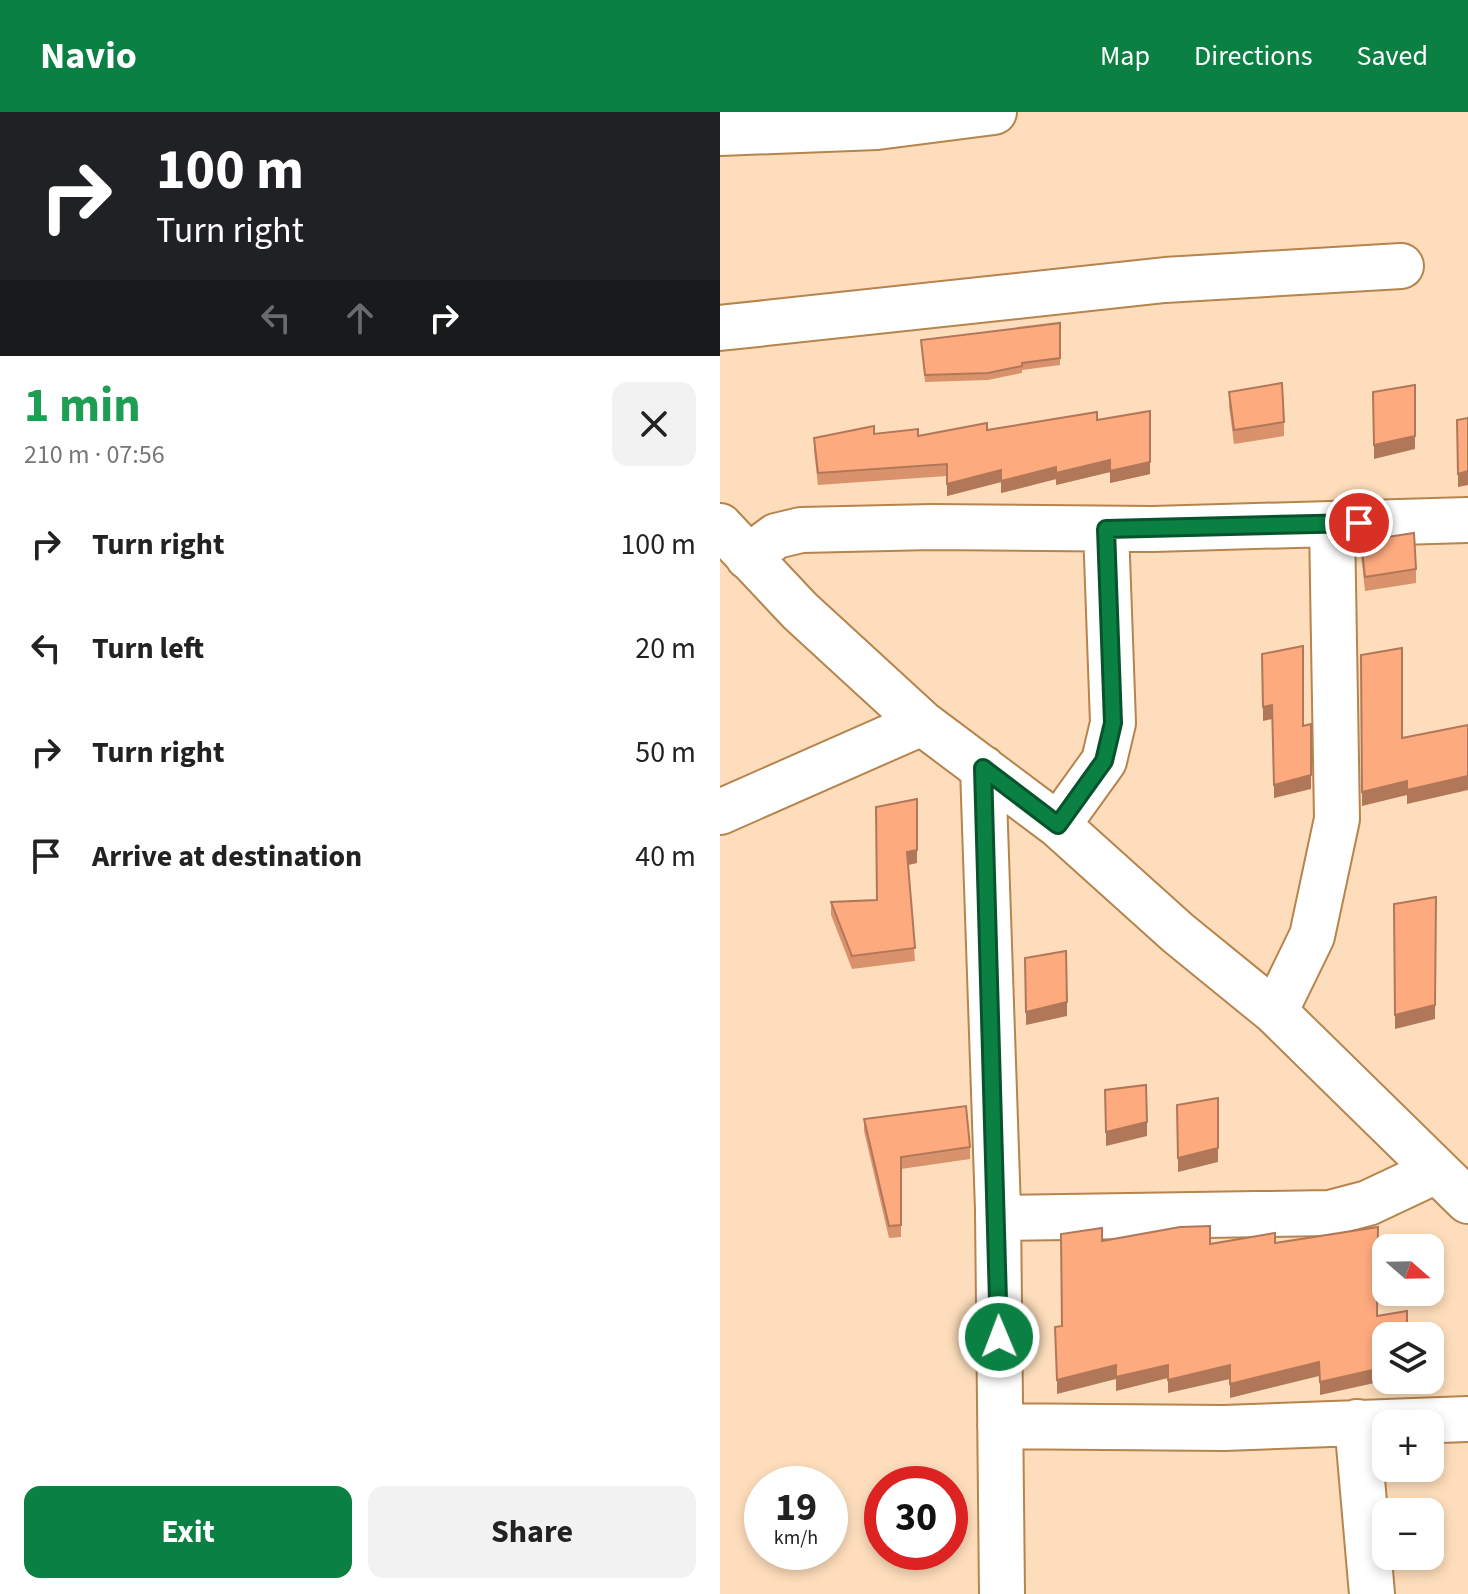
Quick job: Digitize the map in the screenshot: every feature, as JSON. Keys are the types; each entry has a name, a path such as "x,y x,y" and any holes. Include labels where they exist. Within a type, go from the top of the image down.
{"street":[{"path":"720,133 877,127 994,112"},
{"path":"720,328 1165,280 1401,266"},
{"path":"734,542 801,530 1106,529 1468,520"},
{"path":"1275,1012 1312,936 1337,819 1332,524"},
{"path":"1058,825 1104,761 1113,723 1106,529"},
{"path":"734,542 922,723 1058,825 1178,933 1275,1012 1468,1201"},
{"path":"720,812 922,723"},
{"path":"983,768 998,1218 1002,1594"},
{"path":"998,1218 1330,1213 1368,1203 1436,1171"},
{"path":"1000,1426 1224,1428 1468,1419"},
{"path":"1357,1422 1372,1594"}],"building":[{"path":"1060,323 1060,358 1022,363 1022,366 988,373 925,375 921,340"},
{"path":"1282,383 1284,422 1234,430 1229,392"},
{"path":"1415,385 1415,436 1374,445 1373,392"},
{"path":"1150,411 1150,462 1110,471 1110,460 1056,473 1056,467 1001,481 1001,470 947,484 947,464 818,473 814,438 874,426 874,434 918,429 918,436 987,423 987,430 1097,412 1097,420"},
{"path":"1468,418 1468,471 1458,474 1457,420"},
{"path":"1414,533 1416,569 1365,577 1361,541"},
{"path":"1303,646 1303,726 1311,724 1311,775 1274,785 1272,705 1263,707 1262,654"},
{"path":"1402,648 1402,738 1468,725 1468,776 1407,790 1407,781 1362,792 1361,655"},
{"path":"917,799 917,850 907,852 915,948 852,956 831,902 877,900 876,807"},
{"path":"1436,897 1435,1005 1395,1015 1394,904"},
{"path":"1066,951 1067,1002 1026,1012 1025,958"},
{"path":"1146,1085 1147,1122 1106,1132 1105,1090"},
{"path":"1218,1098 1218,1148 1178,1158 1177,1105"},
{"path":"966,1106 970,1147 901,1157 901,1225 889,1226 864,1119"},
{"path":"1210,1226 1210,1244 1275,1233 1275,1243 1378,1227 1378,1234 1372,1234 1372,1306 1377,1306 1377,1316 1407,1311 1407,1322 1372,1322 1372,1370 1320,1382 1319,1362 1230,1384 1230,1365 1168,1380 1168,1365 1116,1377 1116,1365 1057,1380 1055,1327 1062,1326 1061,1234 1102,1228 1102,1241 1180,1227"}],"route":[{"path":"999,1337 998,1210 983,768 1058,825 1104,761 1113,723 1106,529 1359,523"}]}
